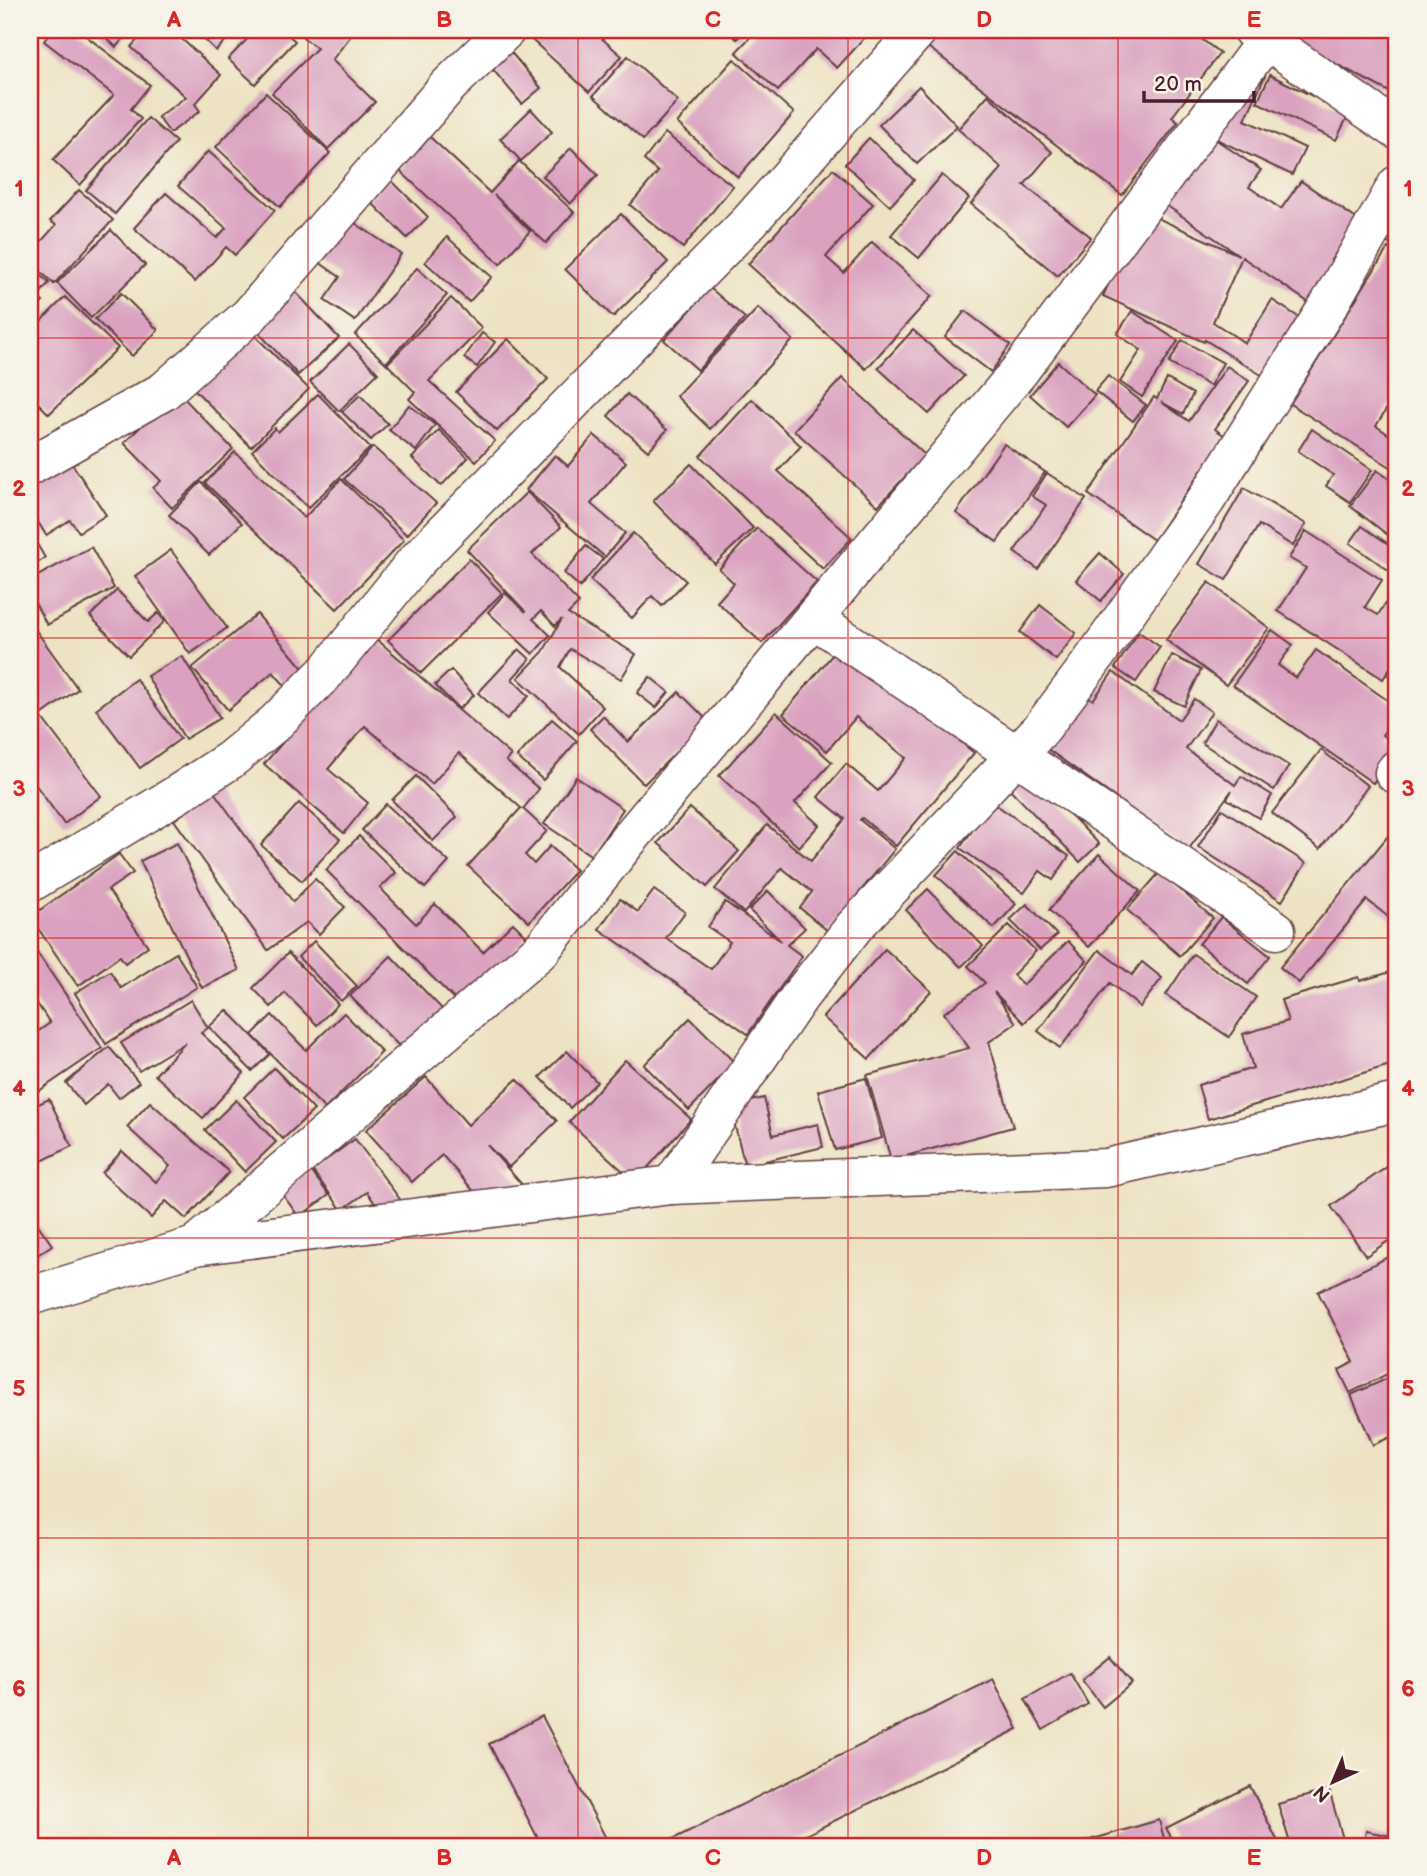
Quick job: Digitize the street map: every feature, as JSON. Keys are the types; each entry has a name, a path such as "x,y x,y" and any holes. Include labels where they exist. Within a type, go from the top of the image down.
{"street":[{"path":"30,466 164,391 250,315 448,86 506,30"},
{"path":"30,883 230,760 275,723 328,670 415,562 750,221 918,30"},
{"path":"195,1246 540,951 629,839 1021,369 1265,33 1397,130"},
{"path":"671,1185 800,996 854,927 1041,729 1082,675 1206,500 1330,303 1397,185"},
{"path":"814,619 1276,930"},
{"path":"30,1296 195,1246 671,1185 1106,1168 1397,1102"}],"building":[{"path":"52,30 78,30 150,85 131,109 141,119 80,185 53,160 114,95 44,41"},
{"path":"98,30 131,30 116,47"},
{"path":"146,30 172,30 221,75 195,104 200,111 170,133 158,117 186,97 131,47"},
{"path":"195,30 235,30 216,51"},
{"path":"256,30 283,30 295,41 255,84 228,59"},
{"path":"294,30 349,30 353,33 332,60 375,102 328,149 272,93 317,48"},
{"path":"521,30 592,30 622,56 589,92"},
{"path":"726,30 745,30 737,39"},
{"path":"757,30 866,30 869,33 837,68 816,49 778,91 736,52"},
{"path":"941,30 1189,30 1220,53 1172,117 1178,122 1122,195 928,47"},
{"path":"1286,30 1397,30 1397,96 1283,36"},
{"path":"509,50 541,88 522,104 490,66"},
{"path":"628,56 678,101 643,140 593,96"},
{"path":"734,59 794,113 738,177 677,123"},
{"path":"1248,68 1265,76 1245,120 1305,148 1292,175 1214,138"},
{"path":"1270,75 1349,114 1336,140 1257,102"},
{"path":"919,86 957,126 917,164 879,125"},
{"path":"266,93 330,153 280,207 216,147"},
{"path":"988,95 1052,152 1024,185 1091,237 1058,276 971,204 1002,168 958,129"},
{"path":"531,109 552,132 521,161 500,139"},
{"path":"148,118 176,142 115,214 86,190"},
{"path":"665,133 733,186 683,248 630,205 658,172 644,160"},
{"path":"1209,135 1261,170 1249,187 1281,209 1301,181 1358,220 1331,260 1335,263 1308,302 1242,257 1213,322 1245,343 1272,300 1300,318 1263,376 1205,340 1204,342 1103,296 1142,211 1239,255 1163,203"},
{"path":"430,137 490,193 519,161 574,212 546,243 494,195 530,231 500,264 399,170"},
{"path":"869,138 914,180 890,206 845,164"},
{"path":"571,148 598,175 570,204 543,176"},
{"path":"208,151 275,210 235,255 226,247 195,282 134,228 166,193 217,238 226,228 178,186"},
{"path":"833,169 873,204 826,257 844,273 872,242 932,296 866,369 748,264"},
{"path":"942,175 969,198 919,258 891,235"},
{"path":"389,178 428,217 407,238 368,199"},
{"path":"79,190 113,220 54,284 30,262 30,254 56,225 50,221"},
{"path":"1397,213 1397,249 1380,238"},
{"path":"621,214 668,262 613,317 565,269"},
{"path":"343,215 401,254 355,321 324,300 340,277 313,258"},
{"path":"111,230 145,265 91,318 57,283"},
{"path":"447,237 492,277 469,302 425,262"},
{"path":"1388,248 1397,254 1397,392 1376,426 1397,440 1397,471 1290,404"},
{"path":"30,266 49,283 37,297 43,302 30,318"},
{"path":"417,268 447,295 386,363 355,335"},
{"path":"287,283 339,338 298,375 247,320"},
{"path":"710,288 745,318 698,370 664,340"},
{"path":"121,293 158,330 132,356 95,319"},
{"path":"65,297 118,348 49,414 30,395 30,332"},
{"path":"451,298 482,328 429,381 495,441 476,461 409,399 415,392 387,364"},
{"path":"758,308 793,340 710,429 676,396"},
{"path":"965,311 1010,345 991,372 945,337"},
{"path":"1132,311 1178,341 1142,397 1120,382 1141,350 1117,334"},
{"path":"247,328 309,389 251,447 190,385"},
{"path":"913,330 964,376 929,414 878,368"},
{"path":"482,333 495,342 477,367 464,358"},
{"path":"508,339 548,379 497,431 456,392"},
{"path":"1182,340 1223,363 1210,386 1169,363"},
{"path":"349,344 378,373 339,411 310,382"},
{"path":"1058,362 1095,395 1066,427 1030,395"},
{"path":"1227,366 1249,381 1215,429 1225,436 1154,540 1088,494 1154,397 1157,399 1167,379 1193,394 1183,414 1161,402 1189,421"},
{"path":"1108,376 1146,405 1133,421 1095,391"},
{"path":"842,378 925,455 878,506 794,430"},
{"path":"177,391 233,449 172,508 153,488 161,481 124,443"},
{"path":"318,394 370,448 308,508 252,451 275,428 278,432"},
{"path":"627,394 667,430 648,451 608,416"},
{"path":"360,395 388,424 371,440 342,412"},
{"path":"752,399 801,446 778,471 852,538 823,569 700,456"},
{"path":"409,405 435,425 416,451 389,430"},
{"path":"1312,429 1372,470 1350,502 1326,486 1333,475 1298,451"},
{"path":"439,430 468,458 441,486 412,458"},
{"path":"594,435 626,462 591,504 625,533 605,557 526,490 555,455 568,466"},
{"path":"1004,444 1045,472 997,542 956,513"},
{"path":"373,447 436,503 407,535 344,479"},
{"path":"235,452 304,518 341,479 404,540 337,609 205,483"},
{"path":"65,453 106,515 79,532 70,520 46,535 30,509 30,476"},
{"path":"691,464 753,528 715,564 653,501"},
{"path":"1377,470 1397,485 1397,542 1350,506"},
{"path":"1047,473 1086,499 1038,569 1014,552 1046,505 1032,496"},
{"path":"201,482 242,523 209,555 169,515"},
{"path":"1244,488 1306,524 1293,546 1259,525 1226,580 1199,564"},
{"path":"527,492 561,527 532,554 579,603 568,614 636,654 621,679 570,649 560,667 603,707 579,734 518,678 543,652 562,619 555,626 541,611 533,619 550,635 533,654 488,612 505,593 526,612 467,550"},
{"path":"1362,526 1397,550 1397,576 1350,543"},
{"path":"757,528 817,582 762,643 717,602 734,583 719,569"},
{"path":"1306,531 1382,580 1365,607 1378,615 1397,585 1397,657 1383,679 1278,611 1306,568 1289,558"},
{"path":"30,532 45,558 30,568"},
{"path":"633,533 686,581 662,606 652,596 632,618 590,580"},
{"path":"586,546 603,559 580,587 564,573"},
{"path":"91,547 114,588 47,625 30,594 30,580"},
{"path":"171,550 227,628 190,654 135,576"},
{"path":"1100,553 1124,574 1101,601 1076,580"},
{"path":"469,559 502,593 421,673 388,640"},
{"path":"1209,582 1269,628 1226,685 1166,640"},
{"path":"117,590 148,622 158,613 165,621 129,656 90,616"},
{"path":"1040,605 1076,633 1056,660 1020,632"},
{"path":"257,614 307,673 288,689 273,672 228,710 192,668"},
{"path":"30,622 78,689 30,723"},
{"path":"1272,630 1293,645 1278,665 1296,678 1316,650 1397,707 1397,713 1382,735 1397,745 1397,749 1373,783 1233,685"},
{"path":"1139,632 1160,647 1136,682 1115,668"},
{"path":"374,637 511,755 506,761 539,789 523,809 547,831 525,855 534,864 550,846 576,870 529,922 468,866 521,808 459,753 432,784 365,726 328,769 368,803 344,833 264,764"},
{"path":"843,642 974,753 896,846 862,818 860,820 895,849 828,931 800,908 812,892 782,868 744,913 715,889 767,825 811,861 845,819 818,797 846,764 878,791 906,758 856,717 827,751 783,714"},
{"path":"519,649 530,659 512,679 529,696 507,719 478,693"},
{"path":"1172,655 1201,670 1184,706 1154,692"},
{"path":"182,656 220,718 185,739 147,676"},
{"path":"1397,660 1397,682 1387,674"},
{"path":"451,670 474,695 459,709 435,685"},
{"path":"1113,672 1179,720 1194,699 1212,712 1186,749 1235,785 1241,776 1272,795 1259,818 1227,799 1232,790 1188,850 1046,748 1084,694 1093,700"},
{"path":"650,677 669,692 656,708 637,693"},
{"path":"136,679 180,739 140,768 96,709"},
{"path":"679,692 708,721 644,784 590,729 603,716 628,742"},
{"path":"776,712 832,762 795,803 819,825 799,847 719,776"},
{"path":"42,718 101,796 64,824 30,777 30,727"},
{"path":"552,719 577,741 543,780 517,757"},
{"path":"1216,719 1289,766 1274,790 1202,743"},
{"path":"1321,750 1368,786 1320,849 1272,813"},
{"path":"1024,767 1099,844 1080,862 1006,785"},
{"path":"416,776 457,817 433,841 392,800"},
{"path":"576,777 623,809 592,856 544,824"},
{"path":"214,792 293,902 315,879 345,907 319,934 307,922 268,950 174,820"},
{"path":"992,802 1069,856 1053,880 1040,871 1024,893 960,848"},
{"path":"299,803 340,839 302,881 261,845"},
{"path":"386,804 449,862 425,888 362,830"},
{"path":"690,808 739,851 707,887 658,843"},
{"path":"1222,809 1306,863 1282,901 1198,847"},
{"path":"1397,825 1397,924 1367,900 1299,983 1280,967"},
{"path":"359,836 396,873 380,888 416,924 435,904 483,952 513,923 527,937 459,1004 326,870"},
{"path":"177,843 239,970 202,988 140,861"},
{"path":"958,851 1016,904 994,928 936,875"},
{"path":"119,854 133,873 108,890 148,946 125,963 120,956 78,986 30,917"},
{"path":"1099,854 1140,891 1089,947 1049,910"},
{"path":"1160,872 1213,918 1180,956 1127,910"},
{"path":"928,889 983,946 961,967 906,910"},
{"path":"654,890 685,912 666,938 711,969 730,942 708,927 725,902 781,941 749,910 768,891 805,928 787,945 802,956 748,1034 599,929 620,899 638,912"},
{"path":"1027,904 1057,935 1040,950 1010,920"},
{"path":"1221,917 1270,956 1248,984 1199,944"},
{"path":"1009,925 1036,951 1013,975 1023,985 1068,941 1087,961 1024,1023 994,992 1016,1023 989,1042 1013,1127 891,1160 867,1075 969,1048 944,1013 985,983 968,966"},
{"path":"314,941 357,986 341,1001 298,957"},
{"path":"30,942 102,1048 30,1097 30,1037 50,1023 30,993"},
{"path":"885,949 931,991 869,1059 823,1017"},
{"path":"1099,950 1132,975 1142,962 1162,978 1140,1007 1110,983 1060,1048 1038,1031"},
{"path":"176,953 197,987 106,1044 75,993 110,971 121,988"},
{"path":"288,953 338,1004 317,1025 285,993 271,1007 253,988"},
{"path":"1193,954 1256,997 1229,1037 1166,995"},
{"path":"391,956 443,1010 402,1049 350,996"},
{"path":"1397,970 1397,1063 1208,1119 1198,1085 1253,1068 1243,1034 1288,1021 1281,1000 1359,977 1360,981"},
{"path":"191,1000 208,1028 201,1033 244,1073 203,1118 155,1075 185,1043 139,1071 121,1043"},
{"path":"227,1010 270,1054 252,1071 209,1027"},
{"path":"344,1013 382,1052 325,1109 252,1035 272,1015 306,1050"},
{"path":"690,1018 735,1063 689,1110 644,1065"},
{"path":"109,1047 139,1082 119,1098 108,1084 84,1105 66,1083"},
{"path":"567,1051 597,1082 570,1108 540,1077"},
{"path":"625,1060 691,1119 635,1182 569,1122"},
{"path":"274,1068 314,1110 283,1139 244,1097"},
{"path":"426,1077 468,1125 517,1079 557,1121 509,1167 487,1145 524,1187 493,1213 442,1155 412,1182 366,1130"},
{"path":"866,1078 882,1138 835,1150 818,1091"},
{"path":"764,1098 773,1135 818,1124 823,1147 745,1166 730,1106"},
{"path":"49,1099 72,1146 30,1167 30,1108"},
{"path":"236,1100 276,1142 245,1172 205,1130"},
{"path":"150,1102 229,1172 186,1219 166,1201 151,1218 102,1173 122,1151 156,1182 170,1166 127,1127"},
{"path":"355,1139 402,1202 383,1215 367,1192 342,1210 312,1170"},
{"path":"1387,1167 1397,1182 1397,1235 1366,1256 1331,1206"},
{"path":"310,1170 329,1195 299,1217 280,1191"},
{"path":"30,1213 52,1245 30,1260"},
{"path":"1388,1257 1397,1275 1397,1369 1350,1393 1339,1370 1354,1362 1318,1292"},
{"path":"1397,1374 1397,1434 1373,1445 1351,1395"},
{"path":"1397,1529 1397,1555 1389,1532"},
{"path":"1110,1657 1132,1683 1103,1707 1082,1680"},
{"path":"1070,1673 1088,1704 1043,1730 1025,1699"},
{"path":"993,1679 1018,1729 784,1846 659,1846"},
{"path":"542,1716 610,1846 542,1846 489,1744"},
{"path":"1250,1786 1280,1846 1176,1846 1166,1828"},
{"path":"1329,1790 1345,1846 1291,1846 1278,1804"},
{"path":"1159,1820 1166,1846 1084,1846 1083,1842"},
{"path":"1366,1831 1397,1837 1397,1846 1363,1846"}]}
